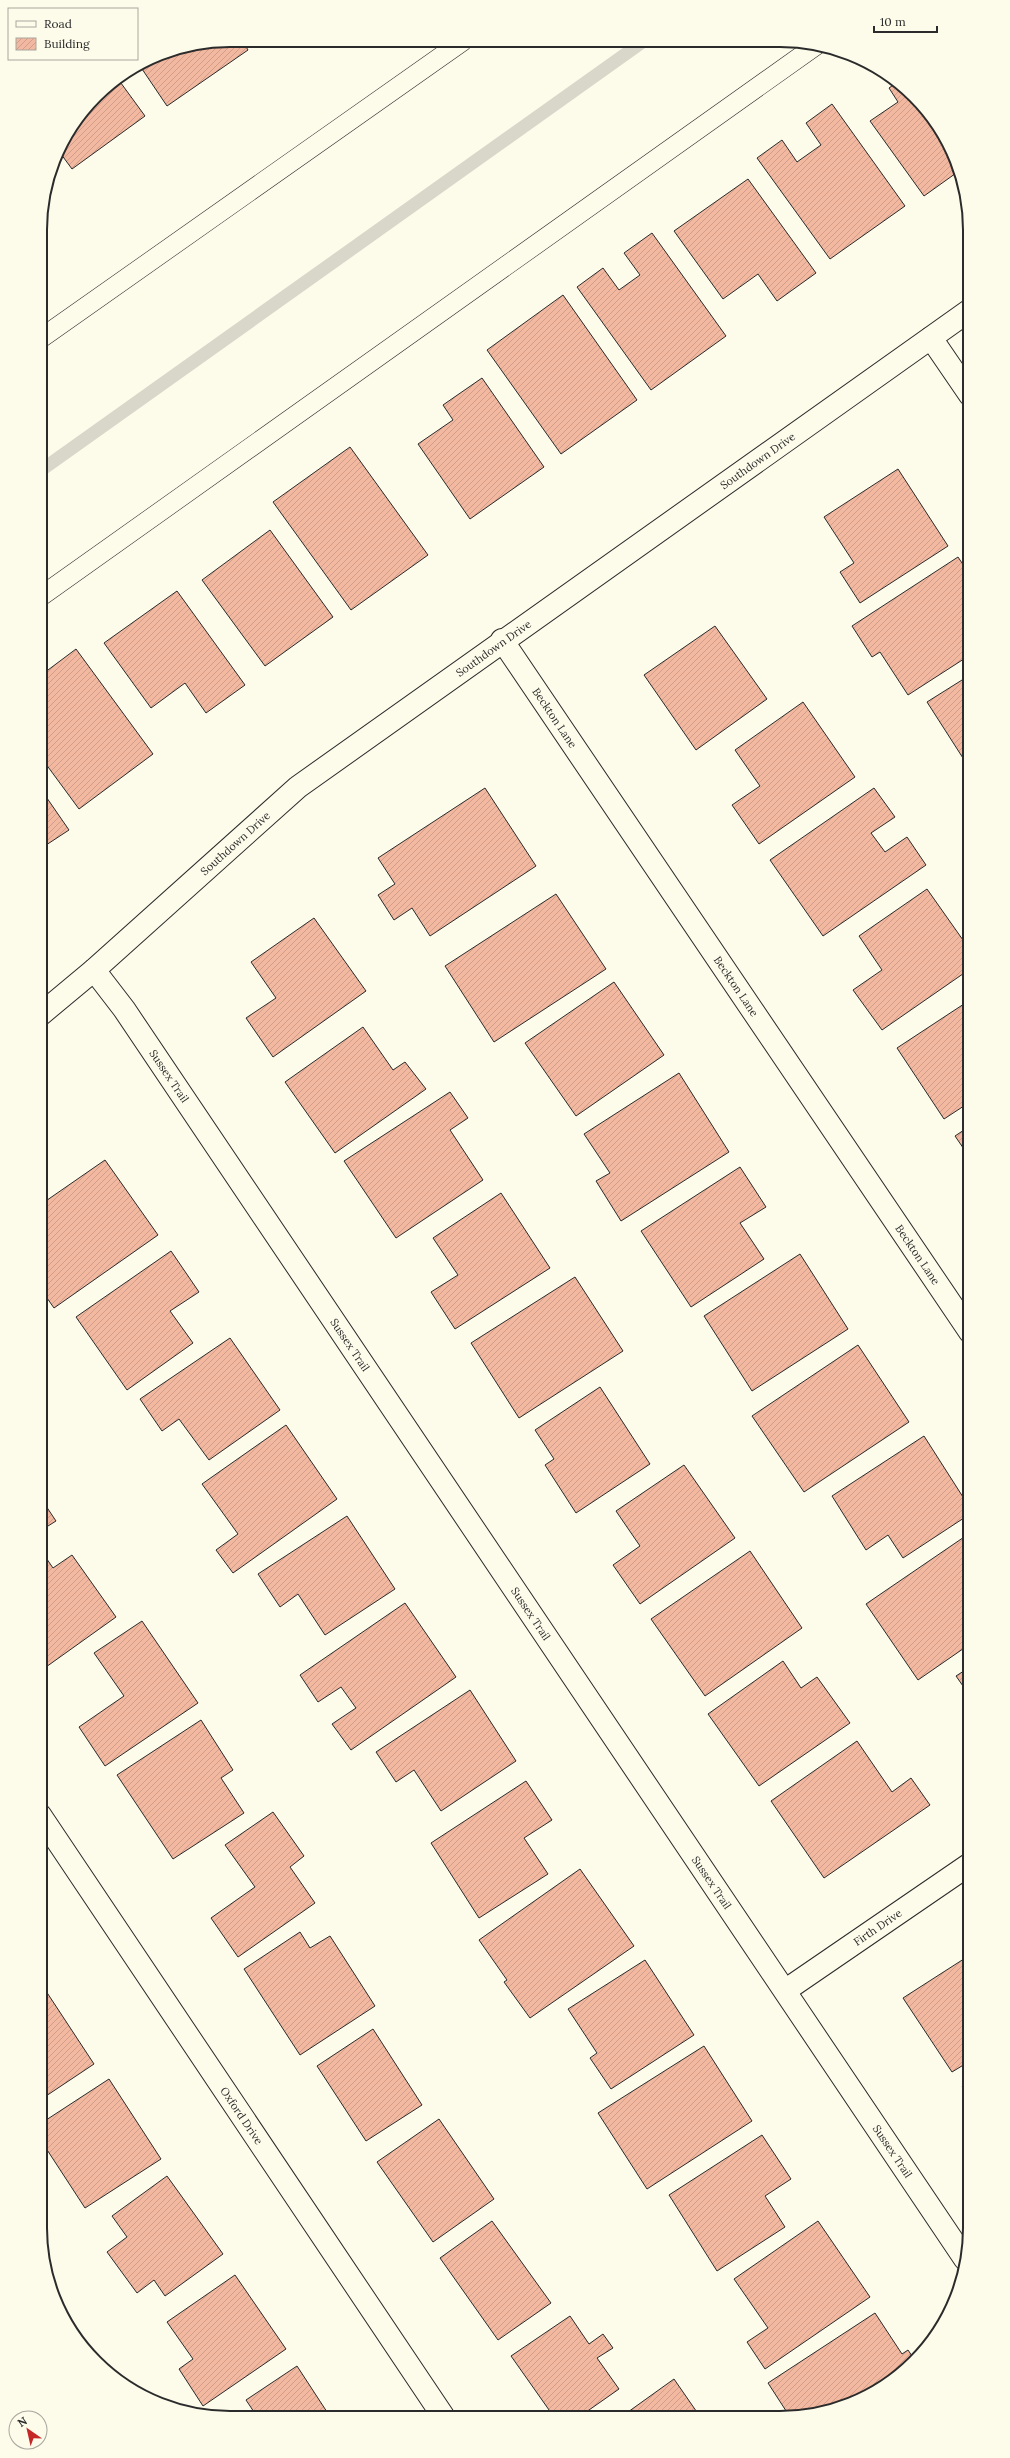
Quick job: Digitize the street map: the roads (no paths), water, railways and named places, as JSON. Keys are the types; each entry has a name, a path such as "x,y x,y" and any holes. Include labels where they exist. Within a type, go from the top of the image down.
{"street":[{"name":"Southdown Drive","path":"47,1009 94,970 298,787 502,640 963,315"},
{"path":"931,338 963,385"},
{"name":"Beckton Lane","path":"502,640 963,1322"},
{"name":"Sussex Trail","path":"94,970 137,1029 786,1990 961,2253"},
{"name":"Oxford Drive","path":"47,1825 440,2411"},
{"name":"Firth Drive","path":"786,1990 963,1869"}],"lane":[{"path":"47,334 454,47"},
{"path":"47,592 810,50"}],"waterway":[{"path":"47,466 635,47"}]}
